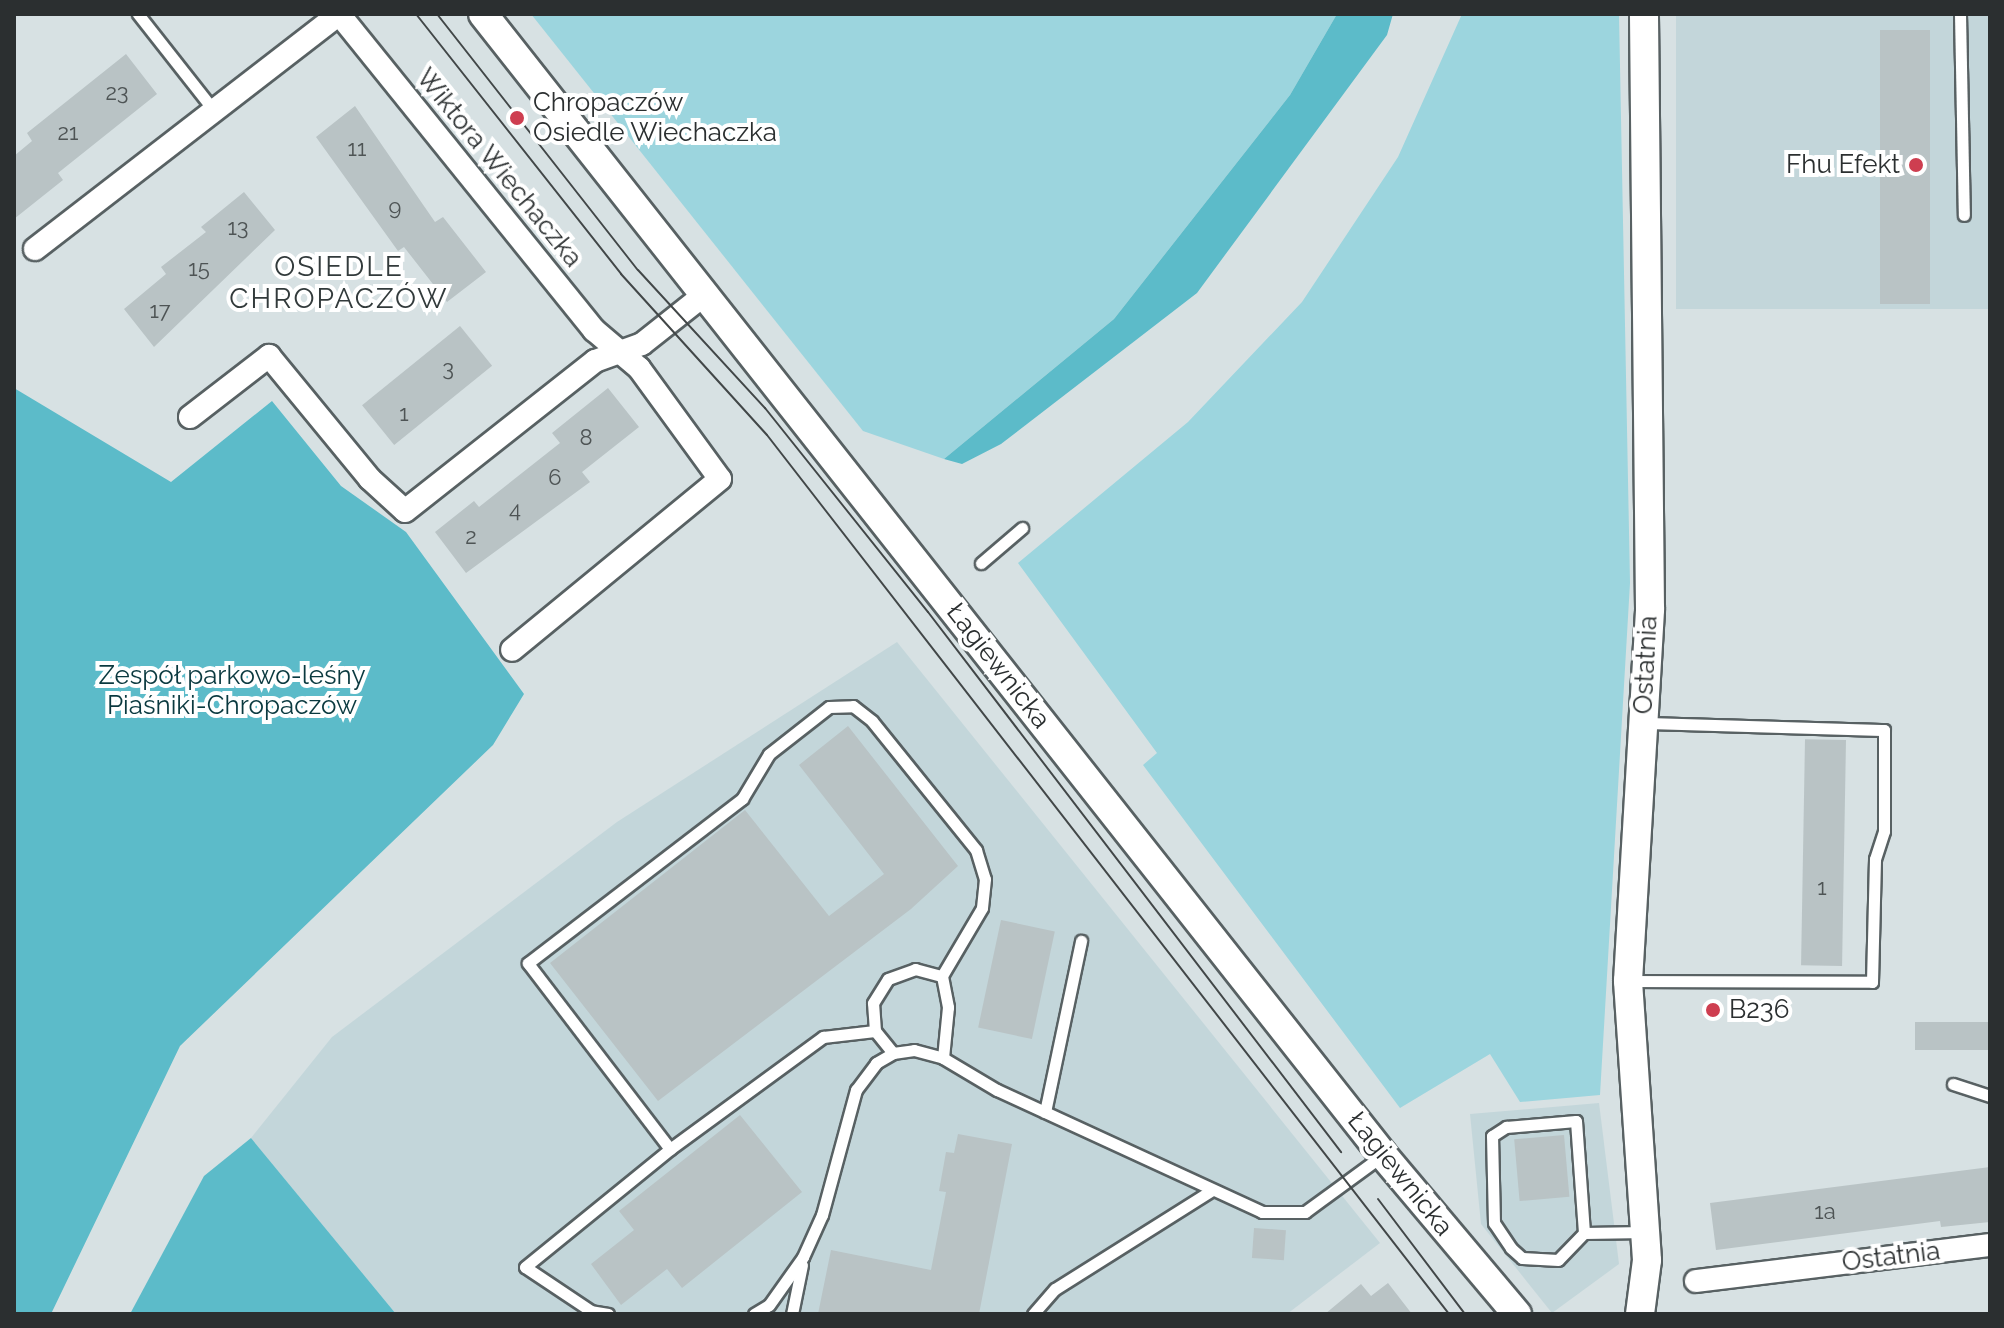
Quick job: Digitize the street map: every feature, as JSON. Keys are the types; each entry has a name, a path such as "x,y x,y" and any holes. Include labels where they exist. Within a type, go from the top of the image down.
{"street":[{"name":"Wiktora Wiechaczka","path":"35,249 212,108 339,14 594,330 621,352 720,479 512,650"},
{"name":"Łagiewnicka","path":"483,14 1383,1155 1517,1314"},
{"name":"Ostatnia","path":"1640,1314 1646,1232 1628,981 1643,723 1651,434 1644,14"},
{"path":"190,417 269,356 370,479 405,511 595,361 642,344 705,294"},
{"name":"Ostatnia","path":"1696,1281 1990,1245"}],"lane":[{"path":"138,14 212,108"},
{"path":"1960,14 1964,215"},
{"path":"981,563 1022,528"},
{"path":"670,1149 528,963 742,799 769,754 829,707 853,706 872,721 976,850 985,879 982,908 942,976 948,1007 943,1058"},
{"path":"1628,981 1872,982 1875,859 1884,831 1884,730 1643,723"},
{"path":"1045,1112 1081,941"},
{"path":"893,1053 875,1031 873,1003 888,979 915,969 942,976"},
{"path":"608,1314 591,1311 525,1267 670,1149 823,1037 875,1031"},
{"path":"754,1314 769,1305 803,1257 822,1215 856,1090 876,1063 893,1053 914,1050 943,1058 1045,1112 1262,1212 1305,1212 1383,1155"},
{"path":"1953,1084 1990,1096"},
{"path":"1584,1233 1576,1121 1506,1127 1492,1136 1494,1223 1522,1258 1558,1260 1584,1233 1646,1232"},
{"path":"1033,1314 1055,1289 1212,1190"},
{"path":"792,1314 803,1257"}],"shaded area":[{"path":"531,14 1337,14 1290,95 1114,319 944,459 863,431"},
{"path":"1462,14 1619,14 1630,583 1600,1095 1520,1102 1490,1054 1400,1108 1143,765 1157,753 1018,563 1188,422 1302,302 1398,157"},
{"path":"1676,14 1990,14 1990,309 1676,309"},
{"path":"897,642 1380,1243 1287,1314 396,1314 251,1138 332,1037 617,822"},
{"path":"1599,1103 1619,1264 1552,1313 1481,1224 1470,1114"}],"green space":[{"path":"1337,14 1393,14 1387,35 1197,293 1001,444 962,464 944,459 1114,319 1290,95"},
{"name":"Zespół parkowo-leśny Piaśniki-Chropaczów","path":"14,388 171,482 272,401 341,486 406,532 524,694 493,745 180,1046 51,1314 14,1314"},
{"path":"251,1138 396,1314 130,1314 204,1176"}],"building":[{"path":"1880,30 1930,30 1930,304 1880,304"},
{"path":"126,54 157,94 58,173 63,180 14,219 14,156 32,141 27,133"},
{"path":"355,106 435,222 443,217 486,272 447,302 404,247 398,251 316,137"},
{"path":"244,192 275,230 154,347 124,309 166,274 161,267 206,232 201,227"},
{"path":"460,326 492,366 394,445 362,405"},
{"path":"608,388 639,427 582,472 590,482 466,573 435,532 474,501 479,507 560,443 552,433"},
{"path":"848,726 958,866 911,909 658,1101 550,963 745,810 829,916 884,874 799,765"},
{"path":"1805,739 1846,740 1842,966 1801,965"},
{"path":"1001,920 1055,931 1032,1039 978,1028"},
{"path":"1915,1022 1990,1022 1990,1050 1915,1050"},
{"path":"740,1115 802,1192 682,1288 667,1269 621,1305 591,1264 634,1230 619,1211"},
{"path":"958,1134 1012,1144 979,1314 818,1314 831,1250 931,1270 946,1192 939,1191 946,1152 954,1153"},
{"path":"1564,1135 1569,1197 1520,1201 1514,1139"},
{"path":"1990,1167 1990,1222 1941,1227 1940,1221 1716,1250 1710,1203"},
{"path":"1254,1228 1286,1230 1284,1260 1252,1258"},
{"path":"1388,1283 1412,1314 1325,1314 1361,1284 1371,1296"}],"tram line":[{"path":"416,14 621,274 767,435 1449,1314"},
{"path":"437,14 638,270 765,408 928,612 1341,1152"},
{"path":"1378,1199 1465,1314"}],"place":[{"name":"Chropaczów Osiedle Wiechaczka","path":"517,118"},
{"name":"Fhu Efekt","path":"1916,165"},
{"name":"B236","path":"1713,1010"}],"district":[{"name":"OSIEDLE CHROPACZÓW","path":"339,283"}]}
